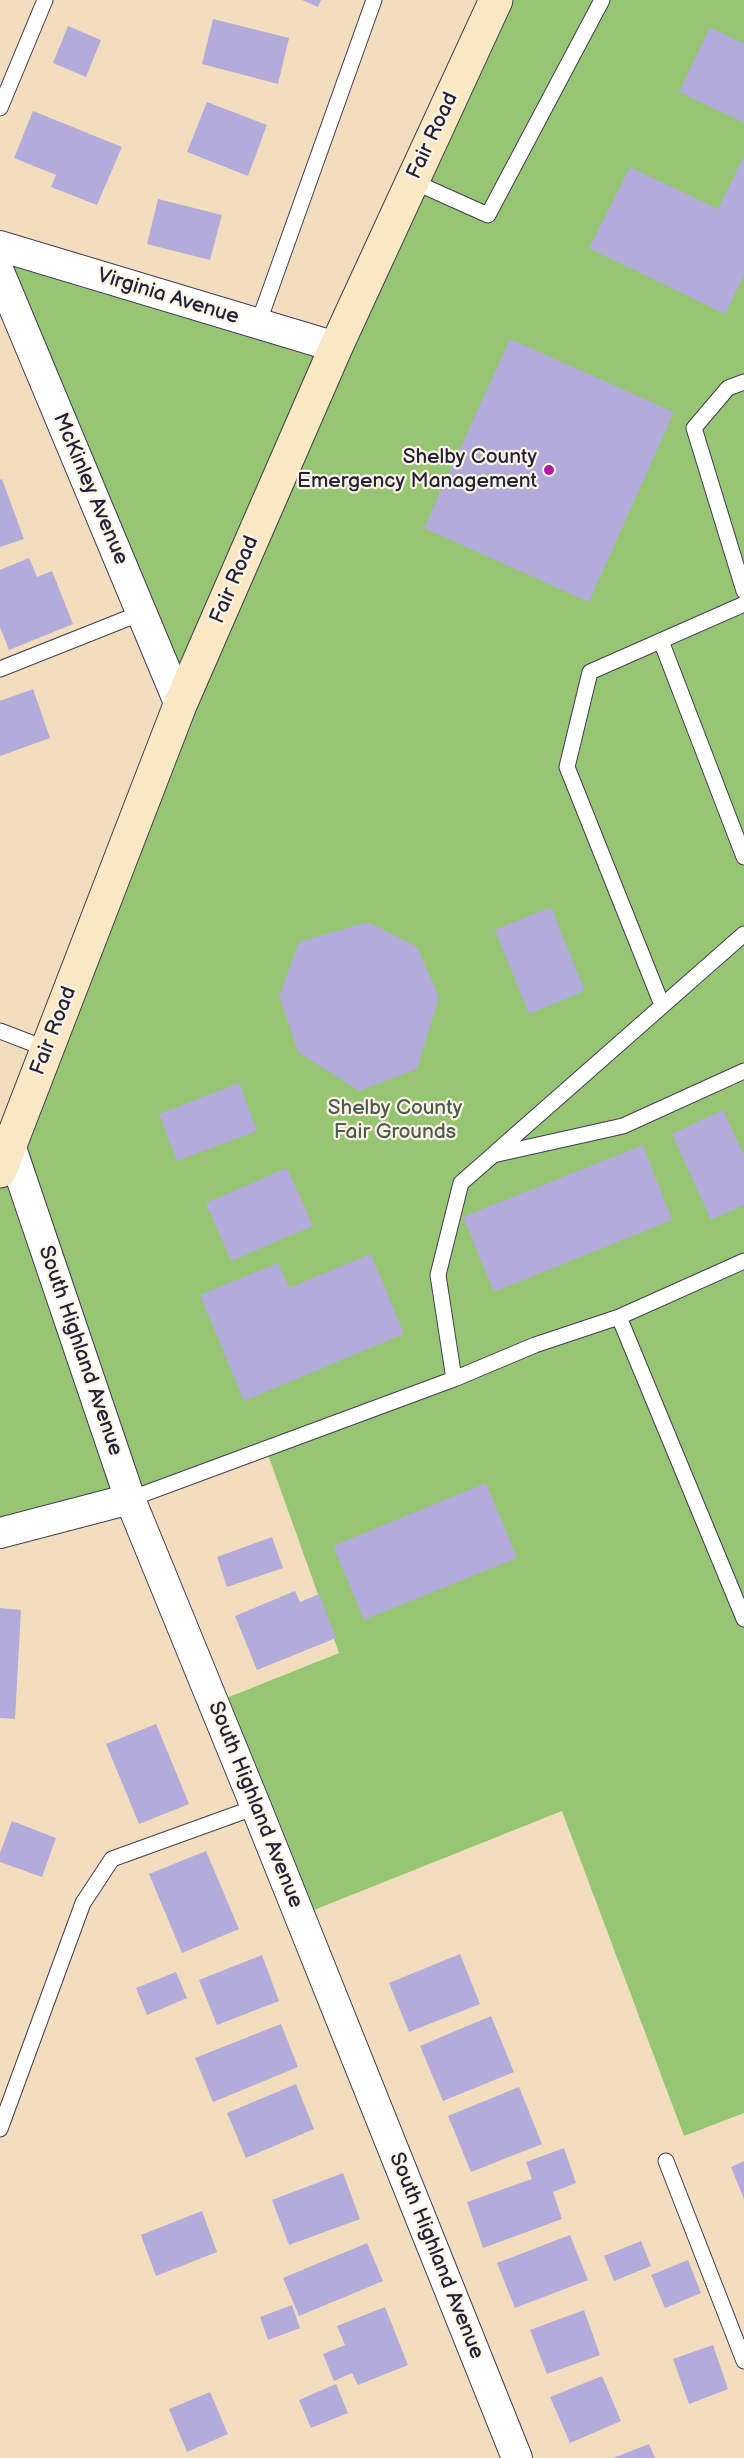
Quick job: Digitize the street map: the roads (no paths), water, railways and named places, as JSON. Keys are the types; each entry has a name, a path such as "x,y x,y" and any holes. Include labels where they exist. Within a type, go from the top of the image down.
{"main road":[{"name":"Fair Road","path":"5,1158 180,705 336,348 496,0"}],"street":[{"name":"Virginia Avenue","path":"0,246 336,348"},
{"name":"McKinley Avenue","path":"0,274 180,705"},
{"name":"South Highland Avenue","path":"5,1158 130,1499 517,2458"},
{"path":"0,1533 130,1499"}],"lane":[{"path":"0,108 45,0"},
{"path":"258,324 374,0"},
{"path":"412,181 488,215 602,0"},
{"path":"744,382 728,388 694,428 744,591"},
{"path":"662,1005 567,767 590,672 744,604"},
{"path":"0,669 141,613"},
{"path":"661,640 744,857"},
{"path":"454,1379 438,1275 461,1183 744,934"},
{"path":"0,1031 47,1049"},
{"path":"493,1155 623,1126 744,1071"},
{"path":"130,1499 454,1379 535,1345 619,1317 744,1261"},
{"path":"619,1317 744,1619"},
{"path":"0,2129 82,1903 112,1859 256,1807"},
{"path":"666,2161 744,2361"}],"place":[{"name":"Shelby County Emergency Management","path":"549,470"}],"park label":[{"name":"Shelby County Fair Grounds","path":"395,1121"}]}
